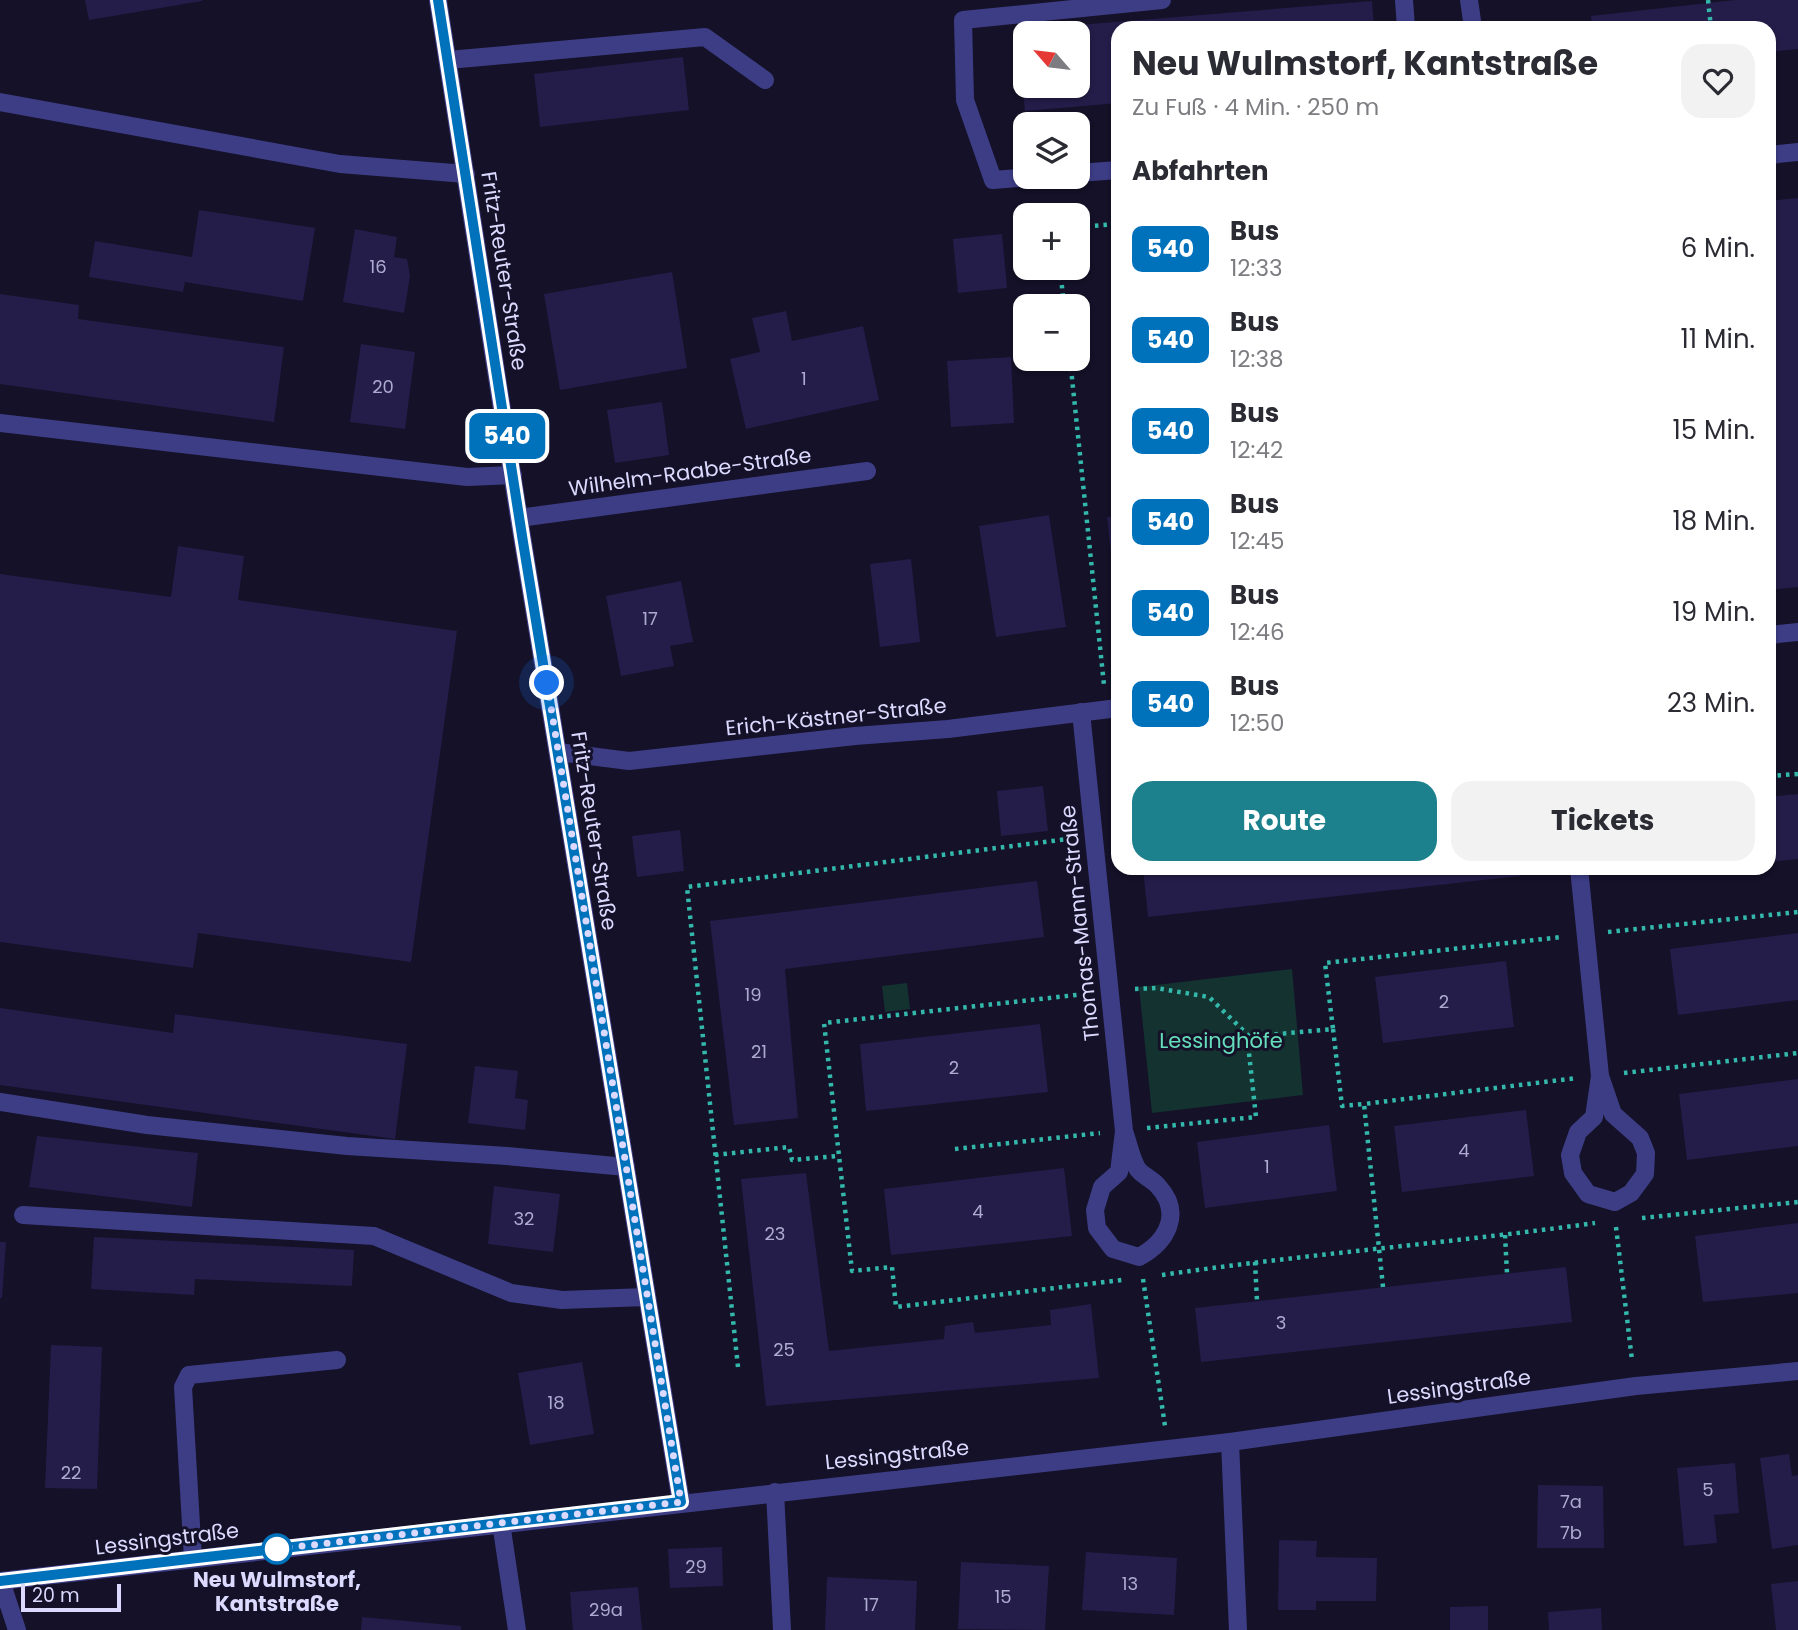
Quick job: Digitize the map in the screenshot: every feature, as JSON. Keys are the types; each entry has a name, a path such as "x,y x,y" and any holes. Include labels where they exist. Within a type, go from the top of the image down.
{"street":[{"name":"Fritz-Reuter-Straße","path":"438,0 519,518 681,1502"},
{"path":"1013,178 993,180 965,100 963,20 1162,0"},
{"path":"1404,0 1406,21"},
{"path":"1469,0 1473,21"},
{"path":"448,60 705,37 765,80"},
{"path":"0,102 341,164 466,174"},
{"path":"1776,154 1798,152"},
{"path":"1090,172 1111,171"},
{"path":"0,424 467,477 513,475"},
{"name":"Wilhelm-Raabe-Straße","path":"519,518 867,471"},
{"path":"1776,634 1798,632"},
{"name":"Erich-Kästner-Straße","path":"558,752 629,761 855,736 948,729 1111,708"},
{"name":"Thomas-Mann-Straße","path":"1081,712 1124,1131 1119,1172 1102,1186 1095,1210 1097,1227 1113,1249 1139,1257 1155,1248 1169,1229 1170,1208 1164,1193 1137,1169 1124,1131"},
{"path":"1580,875 1600,1076 1613,1114 1640,1138 1646,1153 1645,1174 1631,1193 1615,1202 1588,1194 1573,1173 1570,1155 1578,1132 1594,1117 1600,1076"},
{"path":"0,1102 160,1127 347,1146 626,1167"},
{"path":"23,1215 374,1236 511,1293 562,1300 647,1297"},
{"path":"193,1559 183,1387 189,1375 337,1360"},
{"name":"Lessingstraße","path":"1,1581 1230,1442 1636,1386 1798,1371"},
{"path":"1230,1442 1238,1630"},
{"path":"775,1492 782,1630"},
{"path":"501,1523 517,1630"},
{"path":"1,1581 17,1630"}],"path":[{"path":"1708,0 1710,21"},
{"path":"1090,227 1111,225"},
{"path":"1071,371 1111,700"},
{"path":"1776,776 1798,774"},
{"path":"738,1367 687,887 1095,836"},
{"path":"1798,912 1325,963 1342,1106 1798,1053"},
{"path":"1110,991 1156,988 1209,997 1253,1040"},
{"path":"955,1149 1256,1117 1248,1044 1256,1036 1333,1029"},
{"path":"1364,1104 1383,1287"},
{"path":"715,1155 789,1147 792,1160 838,1156"},
{"path":"1641,1218 1798,1202"},
{"path":"1615,1221 1636,1386"},
{"path":"1505,1235 1507,1273"},
{"path":"1255,1262 1257,1301"},
{"path":"1143,1277 1168,1448"}],"green space":[{"name":"Lessinghöfe","path":"1292,969 1303,1095 1152,1113 1139,987"},
{"path":"907,983 910,1009 885,1012 882,986"}],"building":[{"path":"85,0 202,0 202,1 89,20"},
{"path":"1735,0 1798,0 1798,49 1776,51 1776,21 1591,21 1591,16"},
{"path":"1372,1 1373,21 1127,21"},
{"path":"1111,22 1111,104 1025,111 1024,98 1090,98 1090,24"},
{"path":"683,57 689,110 540,127 534,74"},
{"path":"1798,198 1798,587 1776,589 1776,441 1776,200"},
{"path":"199,210 315,228 303,301 185,282 183,292 89,277 95,241 192,257"},
{"path":"355,229 397,237 394,257 407,259 410,276 404,313 343,302"},
{"path":"1002,234 1007,288 958,293 953,239"},
{"path":"672,272 687,368 560,390 544,294"},
{"path":"0,294 79,305 78,319 284,347 274,422 0,384"},
{"path":"786,311 792,341 863,326 879,400 746,429 730,359 760,352 752,318"},
{"path":"361,344 415,352 405,429 350,422"},
{"path":"1011,357 1014,423 951,427 947,361"},
{"path":"662,402 669,455 615,463 607,410"},
{"path":"1049,515 1066,627 996,637 979,526"},
{"path":"1107,517 1111,517 1111,554"},
{"path":"178,546 244,556 238,600 457,631 411,962 198,933 193,968 0,942 0,574 171,597"},
{"path":"911,559 920,642 880,647 870,564"},
{"path":"681,581 693,642 670,646 674,666 621,676 606,596"},
{"path":"1043,786 1048,831 1001,836 997,791"},
{"path":"1798,794 1798,859 1776,861 1776,796"},
{"path":"680,830 684,871 637,877 632,836"},
{"path":"1144,875 1520,876 1148,917"},
{"path":"1037,881 1044,937 785,969 798,1118 734,1125 710,921"},
{"path":"1798,933 1798,1000 1678,1015 1670,949"},
{"path":"1506,961 1514,1027 1383,1043 1375,977"},
{"path":"0,1008 173,1033 175,1014 407,1044 395,1139 0,1085"},
{"path":"1040,1024 1048,1092 866,1111 860,1044"},
{"path":"475,1066 518,1071 515,1098 528,1100 525,1130 468,1123"},
{"path":"1798,1079 1798,1146 1687,1160 1679,1094"},
{"path":"1526,1110 1534,1176 1402,1192 1394,1126"},
{"path":"1329,1125 1337,1191 1205,1208 1197,1142"},
{"path":"37,1136 198,1153 192,1207 29,1187"},
{"path":"1064,1168 1072,1236 891,1255 884,1189"},
{"path":"806,1173 829,1351 944,1339 945,1326 973,1322 975,1333 1051,1325 1050,1310 1091,1304 1099,1378 766,1406 741,1179"},
{"path":"494,1186 560,1194 553,1252 488,1244"},
{"path":"1798,1223 1798,1293 1703,1302 1695,1236"},
{"path":"94,1237 354,1250 352,1286 195,1279 194,1295 91,1289"},
{"path":"0,1242 6,1242 2,1298 0,1298"},
{"path":"1566,1267 1572,1322 1201,1362 1195,1308"},
{"path":"51,1345 102,1347 97,1489 45,1488"},
{"path":"582,1362 594,1434 530,1445 518,1373"},
{"path":"1789,1454 1792,1476 1798,1475 1798,1545 1772,1549 1760,1458"},
{"path":"1735,1463 1739,1513 1714,1515 1717,1543 1684,1546 1677,1468"},
{"path":"1538,1485 1603,1486 1604,1548 1537,1548"},
{"path":"1279,1540 1317,1541 1316,1557 1377,1558 1376,1601 1316,1601 1316,1610 1278,1610"},
{"path":"722,1547 723,1586 670,1588 668,1549"},
{"path":"1086,1552 1177,1558 1174,1615 1082,1610"},
{"path":"961,1562 1049,1566 1045,1630 958,1629"},
{"path":"827,1577 917,1581 915,1630 825,1630"},
{"path":"1798,1581 1798,1630 1776,1630 1771,1584"},
{"path":"638,1587 642,1630 573,1630 570,1592"},
{"path":"1488,1606 1488,1630 1450,1630 1450,1607"},
{"path":"1601,1608 1602,1630 1549,1630 1548,1612"},
{"path":"362,1617 461,1626 461,1630 361,1630"}],"bus line":[{"name":"540","path":"0,1581 681,1502 523,542 438,0"}],"place":[{"name":"Neu Wulmstorf, Kantstraße","path":"277,1549"}],"route":[{"path":"277,1549 681,1502 547,683"}]}
